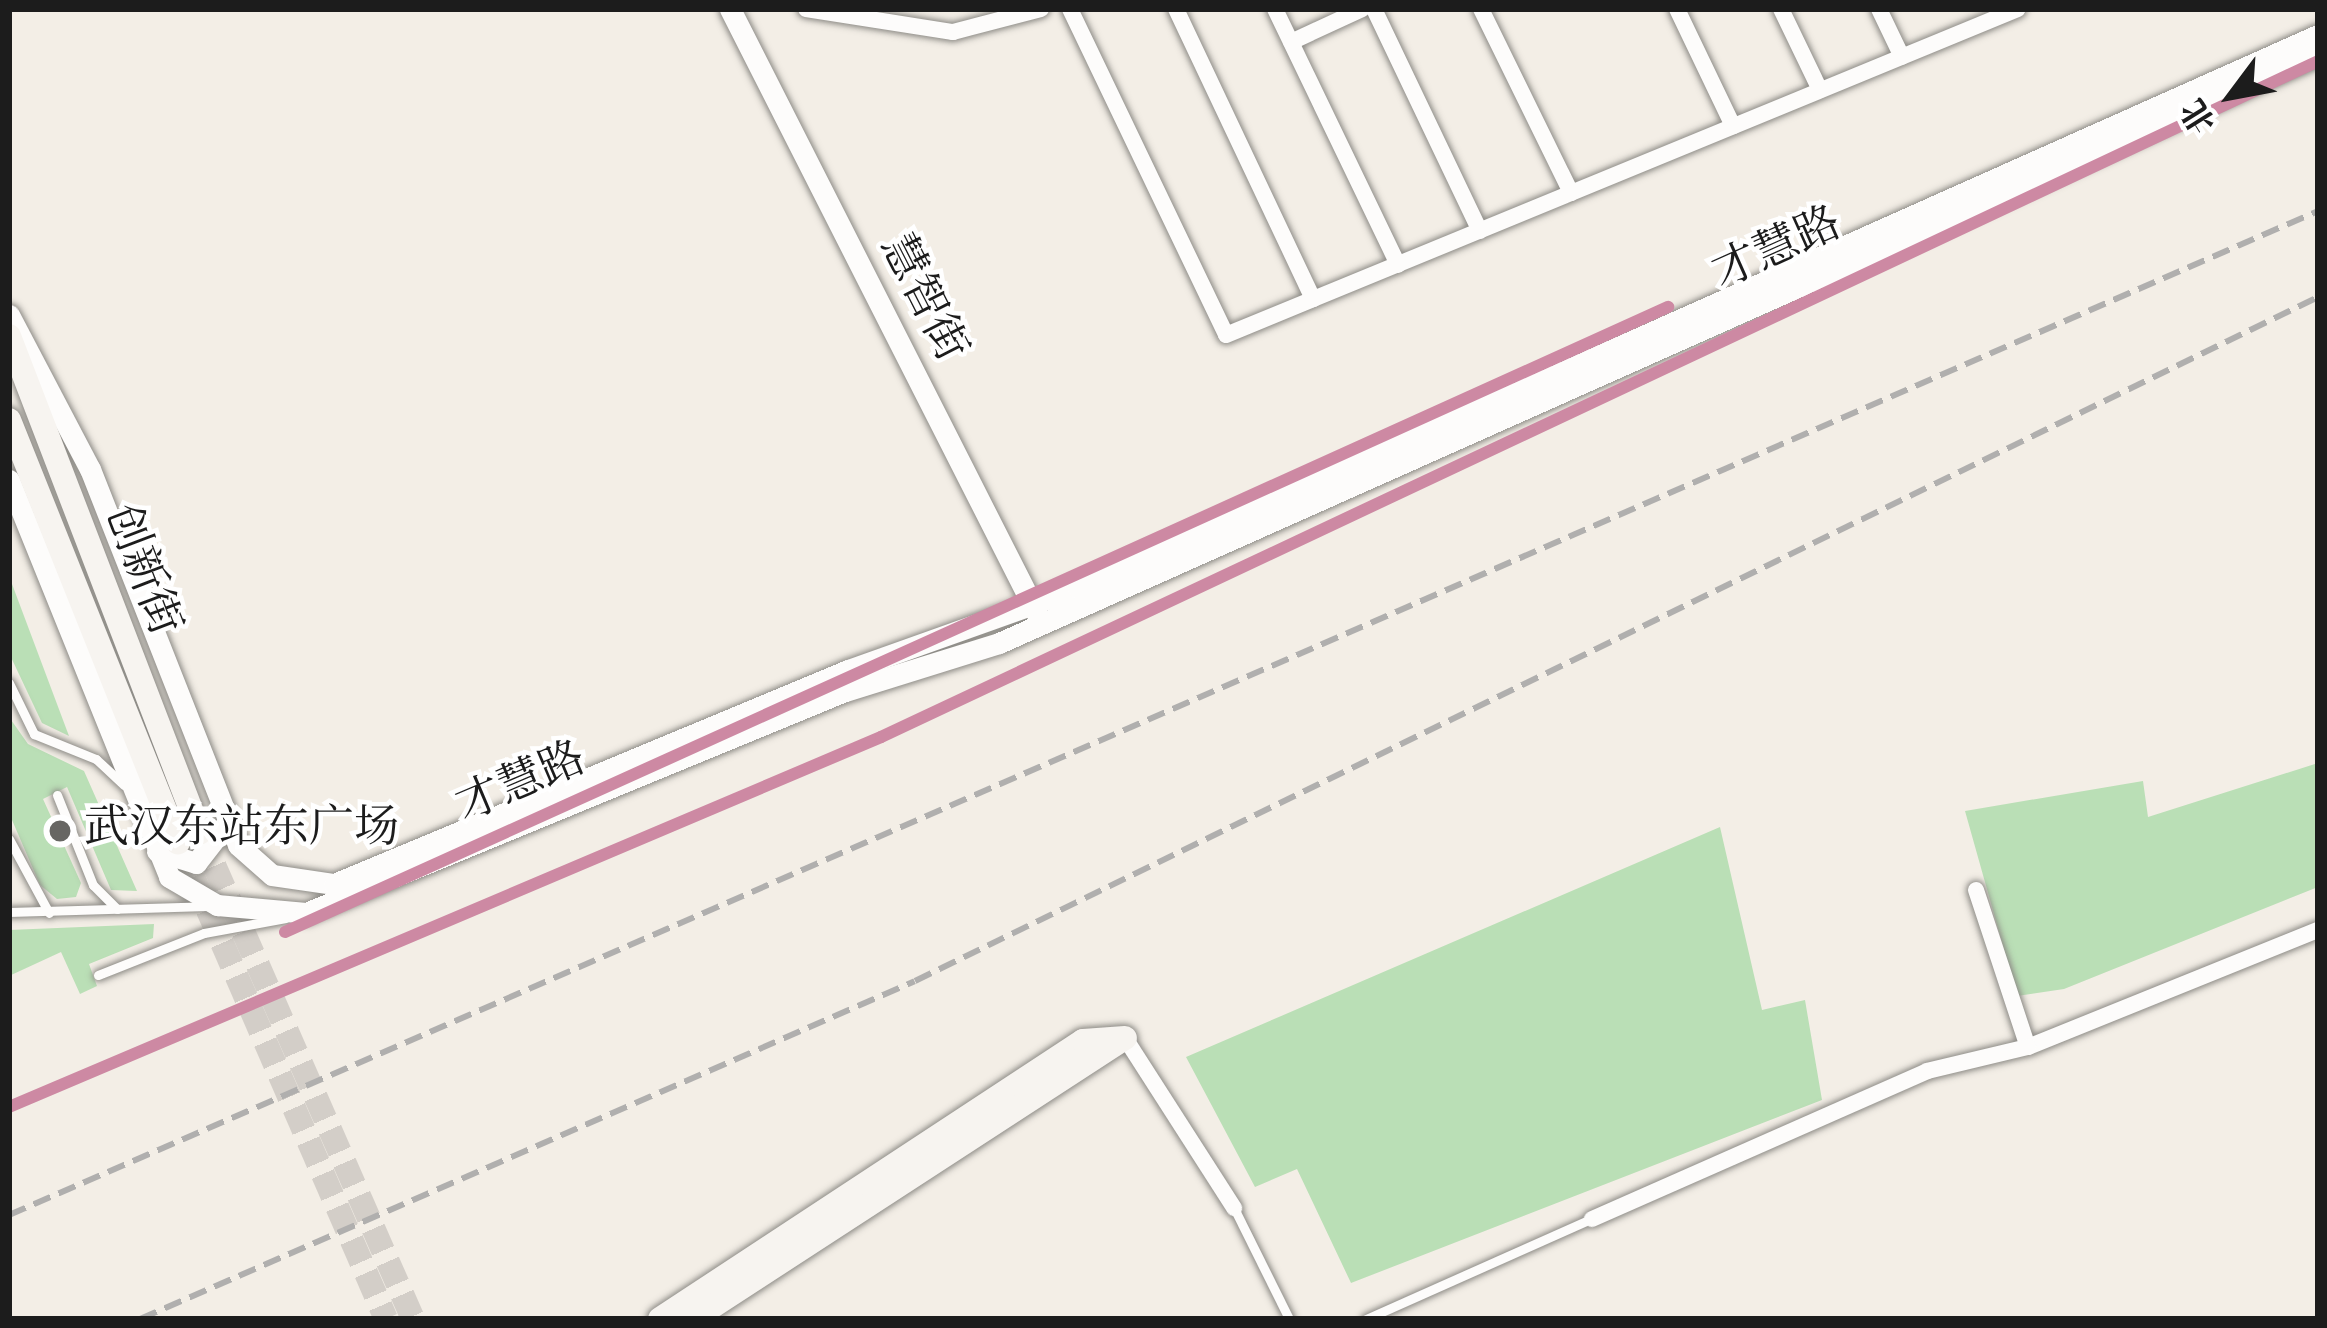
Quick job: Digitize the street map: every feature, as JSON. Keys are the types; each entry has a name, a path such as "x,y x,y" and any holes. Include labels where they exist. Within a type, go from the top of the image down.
{"main road":[{"name":"创新街","path":"9,337 189,837 9,420"},
{"path":"660,1319 1083,1041 1125,1038"},
{"path":"693,1319 1125,1038"}],"street":[{"name":"慧智街","path":"730,9 1043,613"},
{"name":"慧智街","path":"744,9 1043,613"},
{"path":"806,9 952,32 1041,9"},
{"path":"1070,9 1226,335 1902,57 1983,16 2018,9"},
{"path":"1176,9 1312,299"},
{"path":"1275,9 1398,265"},
{"path":"1291,42 1362,9"},
{"path":"1374,9 1480,231"},
{"path":"1481,9 1571,193"},
{"path":"1677,9 1733,126"},
{"path":"1781,9 1820,90"},
{"path":"1879,9 1902,57"},
{"name":"才慧路","path":"9,315 90,469 227,823 272,875 334,884 848,670 1043,613 2318,35"},
{"name":"才慧路","path":"9,481 124,785 169,877 217,905 306,913 1043,613 2318,55"},
{"path":"152,847 175,864 196,863 227,823"},
{"path":"1976,890 2028,1047"},
{"path":"1592,1219 1927,1071 2028,1047 2318,930"},
{"path":"1125,1038 1234,1208"}],"lane":[{"path":"9,682 34,734 97,759 124,785"},
{"path":"57,795 93,886 117,908"},
{"path":"9,839 49,913"},
{"path":"9,912 217,905"},
{"path":"98,975 204,933 306,913"},
{"path":"1234,1208 1289,1319"},
{"path":"1366,1319 1592,1219"}],"green space":[{"path":"9,576 69,736 42,723 9,653"},
{"path":"9,717 28,744 84,771 137,891 111,890 67,787 43,799 81,883 76,897 57,899 40,885 9,813"},
{"path":"2318,763 2318,887 2064,989 2017,996 1965,811 2143,781 2148,817"},
{"path":"1720,827 1762,1010 1805,1000 1822,1100 1351,1283 1297,1169 1255,1187 1186,1057"},
{"path":"154,924 153,938 89,964 97,986 80,994 61,952 9,976 9,930"}],"tunnel":[{"path":"200,833 413,1319"},
{"path":"179,844 386,1319"}],"railway":[{"path":"9,1215 2318,211"},
{"path":"140,1319 915,981 2318,297"}],"transit line":[{"path":"9,1107 881,737 2318,61"},
{"path":"285,932 1668,307"}],"place":[{"name":"武汉东站东广场","path":"60,831"}]}
